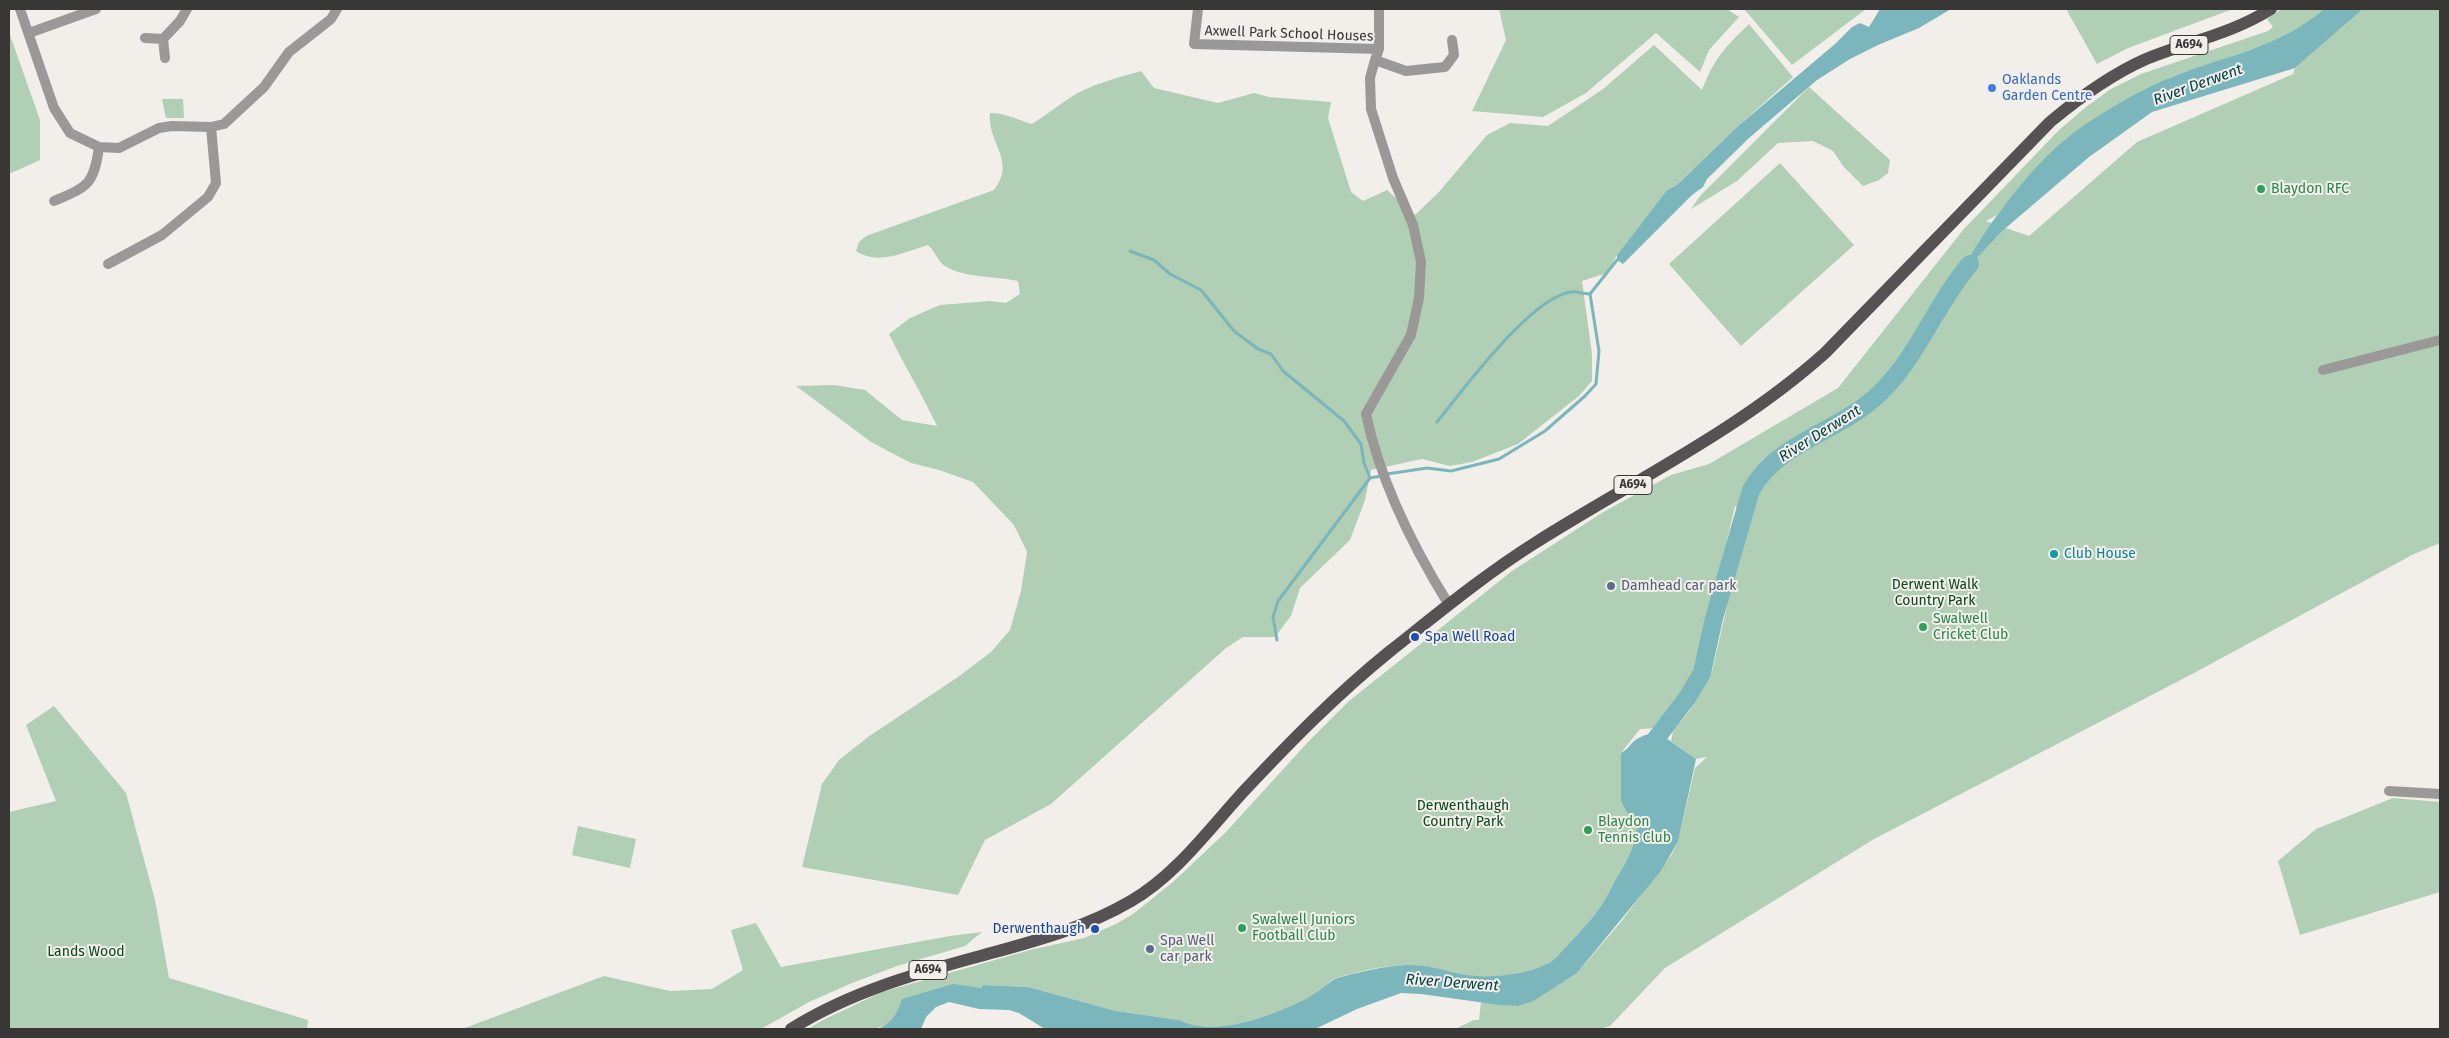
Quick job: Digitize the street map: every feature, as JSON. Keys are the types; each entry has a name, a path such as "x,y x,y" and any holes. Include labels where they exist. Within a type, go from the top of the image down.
{"main road":[{"name":"A694","path":"791,1029 809,1018 858,995 931,969 1072,929 1112,912 1136,898 1189,852 1281,750 1333,698 1449,605 1533,544 1670,463 1773,397 1825,353 2050,122 2091,89 2107,78 2148,58 2235,29 2271,9"}],"street":[{"path":"20,9 54,108 61,122 70,133 98,148 119,148 159,128 172,126 212,127 224,124 233,118 246,102 264,87 289,52 331,19 337,9"},
{"path":"29,33 96,9"},
{"path":"164,58 163,39 180,22 187,9"},
{"name":"Axwell Park School Houses","path":"1198,9 1194,44 1379,49 1370,78 1371,108 1393,178 1413,225 1420,262 1419,298 1411,335 1366,414 1377,454 1391,490 1428,571 1449,605"},
{"path":"1379,9 1379,49"},
{"path":"145,38 163,39"},
{"path":"1375,60 1406,71 1445,67 1454,55 1452,40"},
{"path":"108,264 162,235 208,197 216,183 212,127"},
{"path":"54,201 79,190 91,180 98,148"},
{"path":"2323,370 2440,340"},
{"path":"2389,791 2440,794"}],"green space":[{"path":"1499,9 1727,9 1739,17 1709,50 1700,72 1656,33 1586,93 1543,117 1472,111 1506,40"},
{"path":"1744,9 1866,9 1792,65"},
{"path":"2066,9 2233,9 2128,48 2097,64"},
{"path":"2281,9 2324,9 2307,23 2273,42 2171,77 2123,102 2067,138 2027,178 1997,215 1986,221 2029,236 2137,142 2293,74 2295,68 2363,9 2440,9 2440,543 2412,555 2194,673 1874,839 1665,968 1610,1026 1600,1029 1455,1029 1474,1020 1479,1020 1481,1002 1518,1006 1534,1001 1577,973 1620,923 1672,854 1678,842 1695,768 1707,757 1696,759 1671,741 1673,731 1690,710 1712,672 1734,575 1754,511 1735,506 1720,570 1706,613 1696,668 1664,728 1640,729 1621,753 1621,801 1627,813 1634,816 1637,822 1634,845 1603,903 1584,928 1548,964 1523,973 1496,976 1469,975 1416,965 1399,965 1371,969 1336,978 1309,998 1280,1012 1227,1026 1209,1027 1193,1025 1179,1020 1116,1011 1028,987 983,985 981,988 966,987 903,999 892,1020 876,1028 865,1030 808,1029 882,992 1030,950 1084,938 1116,924 1133,914 1173,882 1225,833 1308,742 1349,701 1512,571 1605,511 1671,475 1709,464 1838,388 1963,230 2059,130 2086,107 2111,89 2141,74 2268,31 2273,27 2267,19"},
{"path":"1749,24 1793,77 1737,127 1677,185 1667,190 1617,255 1607,273 1582,281 1592,354 1592,381 1579,396 1518,444 1472,462 1450,466 1422,459 1371,470 1365,500 1350,540 1300,588 1291,616 1275,637 1243,637 1226,648 1051,804 985,840 958,895 802,867 822,784 839,760 868,737 958,677 991,652 1010,630 1021,591 1027,552 1014,525 973,482 939,470 911,463 871,442 796,386 834,385 865,390 902,420 937,426 889,334 910,318 940,305 990,301 1006,303 1020,294 1018,281 970,275 952,270 938,259 928,245 883,258 865,255 856,251 859,242 866,236 994,190 1003,170 1000,152 990,124 990,113 1007,115 1032,124 1084,90 1103,82 1141,71 1154,88 1218,103 1254,93 1269,97 1331,102 1328,118 1351,192 1363,201 1387,190 1415,215 1439,192 1487,135 1510,123 1548,126 1603,89 1654,45 1702,90 1721,54"},
{"path":"9,32 40,120 40,160 9,174"},
{"path":"1809,87 1890,160 1888,173 1879,180 1863,186 1843,166 1833,151 1813,141 1778,143 1737,181 1691,209 1700,196"},
{"path":"162,99 183,99 184,118 166,118"},
{"path":"1780,163 1854,245 1741,346 1669,264"},
{"name":"Lands Wood","path":"54,706 126,793 155,900 169,978 308,1020 307,1029 9,1029 9,812 56,801 26,725"},
{"path":"2393,798 2440,802 2440,892 2300,935 2278,861 2316,829"},
{"path":"578,826 636,839 630,868 572,855"},
{"path":"756,923 781,967 950,936 982,932 965,946 897,966 852,983 809,1002 761,1029 462,1029 604,976 670,991 712,989 743,970 731,930"}],"water":[{"path":"1880,9 1951,9 1919,28 1850,59 1817,80 1749,138 1707,179 1703,187 1692,195 1623,264 1617,260 1617,255 1667,190 1677,185 1737,127 1835,44 1852,27 1860,23 1869,27"},
{"path":"2324,9 2363,9 2295,68 2152,112 2089,157 2001,232 1955,281 1998,214 2030,174 2067,138 2118,104 2146,89 2172,77 2271,42 2307,22"},
{"path":"1665,731 1666,738 1696,759 1678,842 1660,872 1577,973 1534,1001 1518,1006 1500,1005 1401,993 1357,1009 1315,1029 1045,1029 1019,1013 1009,1010 979,1009 949,1002 936,1007 926,1017 921,1029 878,1029 894,1017 902,999 953,984 981,988 983,985 1028,987 1116,1011 1179,1020 1193,1025 1209,1027 1243,1023 1260,1018 1306,999 1337,978 1381,968 1416,965 1469,975 1487,976 1514,974 1541,967 1555,958 1598,911 1634,845 1637,827 1636,819 1627,813 1621,801 1621,753 1640,737"}],"waterway":[{"path":"1130,251 1154,260 1170,274 1201,290 1234,331 1258,349 1271,354 1283,371 1344,421 1361,444 1364,463 1370,478"},
{"path":"1387,474 1427,468 1451,471 1499,459 1545,431 1585,396 1596,384 1599,351 1590,294 1617,260"},
{"name":"River Derwent","path":"1654,753 1655,740 1687,698 1702,673 1714,618 1751,490 1774,462 1788,451 1851,415 1883,390 1910,356 1944,300 1970,264"},
{"path":"1437,422 1480,368 1518,327 1537,310 1555,298 1571,292 1590,294"},
{"path":"1277,640 1273,617 1278,601 1370,478 1381,476"}],"place":[{"name":"Oaklands Garden Centre","path":"1992,88"},
{"name":"Blaydon RFC","path":"2261,189"},
{"name":"Club House","path":"2054,554"},
{"name":"Damhead car park","path":"1611,586"},
{"name":"Swalwell Cricket Club","path":"1923,627"},
{"name":"Spa Well Road","path":"1415,637"},
{"name":"Blaydon Tennis Club","path":"1588,830"},
{"name":"Swalwell Juniors Football Club","path":"1242,928"},
{"name":"Derwenthaugh","path":"1095,929"},
{"name":"Spa Well car park","path":"1150,949"}],"park label":[{"name":"Derwent Walk Country Park","path":"1935,594"},
{"name":"Derwenthaugh Country Park","path":"1463,814"}]}
